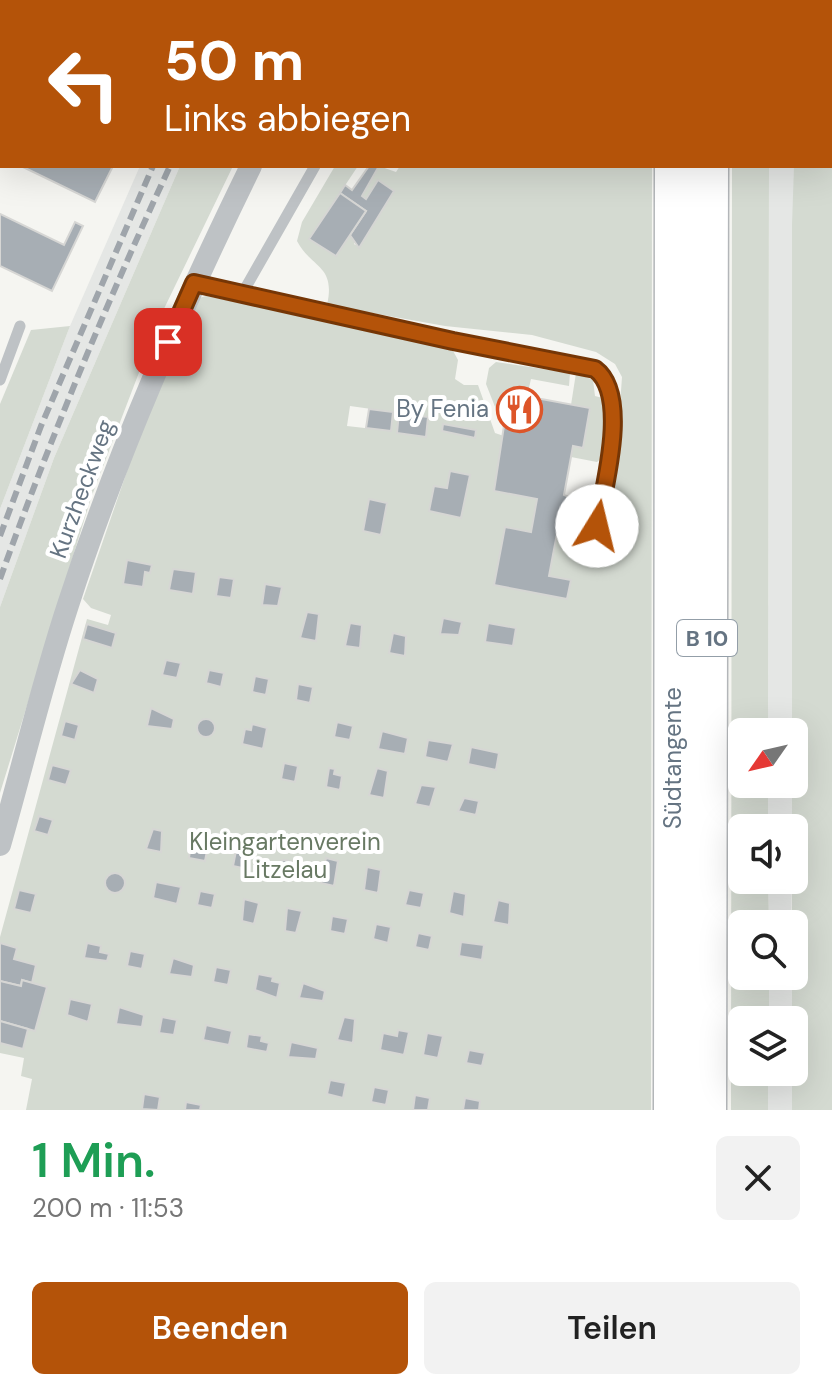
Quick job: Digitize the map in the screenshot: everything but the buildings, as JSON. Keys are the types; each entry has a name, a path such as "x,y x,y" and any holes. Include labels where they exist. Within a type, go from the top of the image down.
{"highway":[{"name":"Südtangente","path":"673,1110 674,168"},
{"name":"Südtangente","path":"707,1110 709,168"}],"street":[{"name":"Kurzheckweg","path":"0,845 67,607 95,526 194,283 250,168"}],"lane":[{"path":"242,294 314,168"},
{"path":"194,283 595,369 606,377 614,398 597,526"},
{"path":"0,380 20,326"}],"shaded area":[{"path":"139,168 179,168 54,458 0,607 0,509 70,326"},
{"path":"769,168 794,168 792,718 768,718"},
{"path":"768,798 792,798 792,814 768,814"},
{"path":"768,894 792,894 791,910 769,910"},
{"path":"769,990 792,990 792,1006 769,1006"},
{"path":"768,1086 793,1086 792,1110 768,1110"}],"green space":[{"path":"179,168 232,168 161,315 91,498 0,793 0,607 54,458"},
{"name":"Kleingartenverein Litzelau","path":"334,168 357,168 310,238 350,235 359,247 394,191 378,181 366,199 362,196 378,168 396,172 399,168 652,168 651,1110 26,1110 32,1079 21,1076 24,1058 0,1053 0,937 87,619 108,625 111,615 91,608 83,599 136,445 199,298 206,296 392,333 452,349 458,360 455,379 464,385 478,385 495,433 504,436 494,491 537,499 531,532 505,527 494,585 567,599 549,576 559,525 601,530 607,508 621,391 622,377 615,364 596,352 532,335 445,326 327,305 329,292 325,275 297,241 302,222","holes":["350,406 393,412 391,431 347,426","400,413 428,417 426,437 397,432","450,471 469,475 461,517 429,511 434,486 447,488","369,499 387,503 381,534 363,531"]},
{"path":"732,168 769,168 768,718 731,718"},
{"path":"794,168 832,168 832,1110 792,1110 792,1086 808,1086 808,1006 792,1006 792,990 808,990 808,910 792,910 792,894 808,894 808,814 792,814 792,798 808,798 808,718 792,718"},
{"path":"70,326 0,509 0,404 31,330"},
{"path":"496,362 570,373 569,386 531,379 527,396 509,393 503,427 486,384 489,368"},
{"path":"576,373 593,380 595,396 610,400 604,456 597,462 571,457 573,446 583,448 590,409 571,405"},
{"path":"731,798 768,798 768,814 731,814"},
{"path":"731,894 768,894 769,910 731,910"},
{"path":"731,990 769,990 769,1006 731,1006"},
{"path":"731,1086 768,1086 768,1110 731,1110"}],"railway":[{"path":"0,536 41,426 152,168"},
{"path":"0,579 80,371 169,168"}],"place":[{"name":"By Fenia","path":"520,409"}],"route":[{"path":"168,342 194,283 595,369 606,377 614,398 609,458 597,526"}]}
